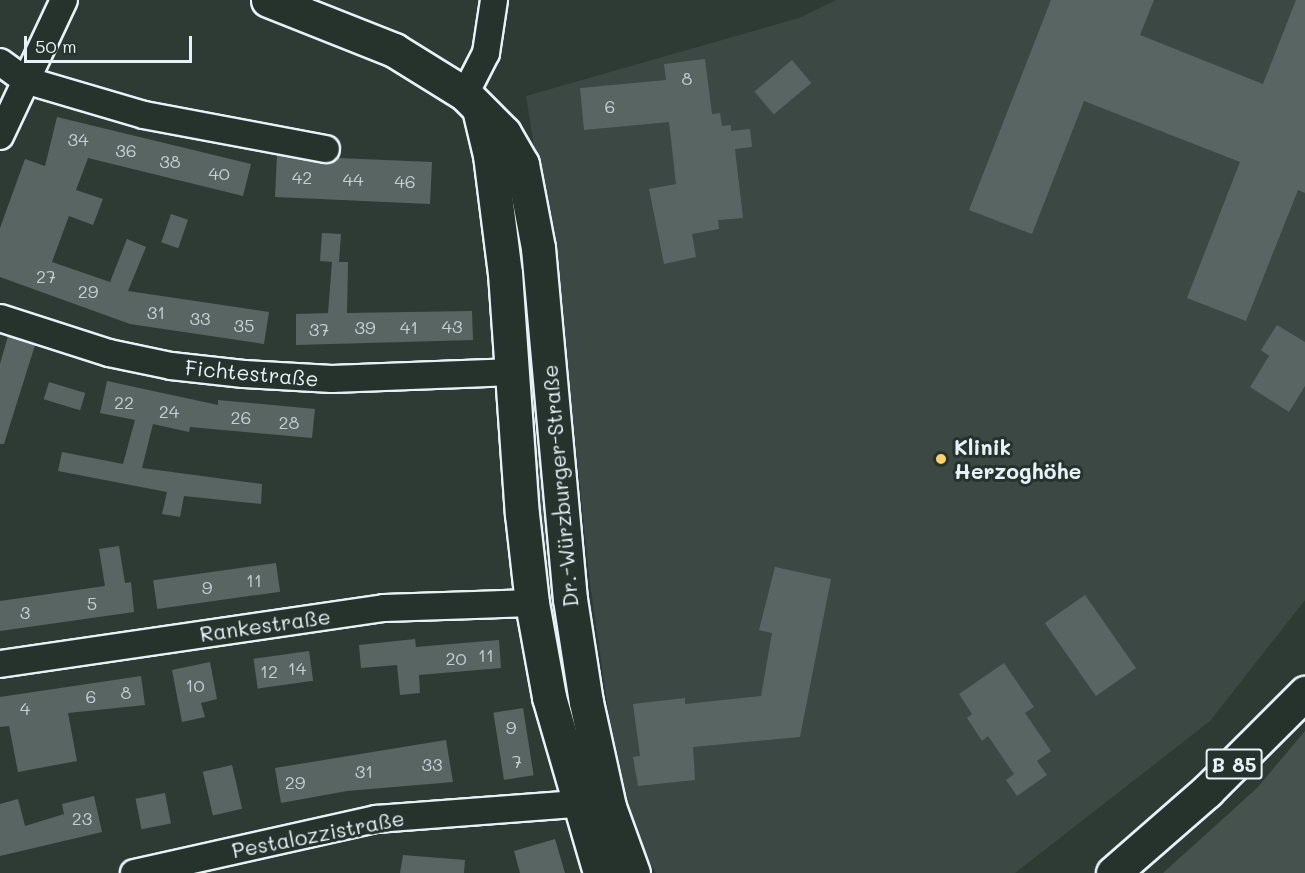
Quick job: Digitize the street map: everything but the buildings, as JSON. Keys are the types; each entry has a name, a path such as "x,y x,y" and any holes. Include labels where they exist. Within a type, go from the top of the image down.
{"main road":[{"path":"268,0 394,50 472,101"},
{"name":"Dr.-Würzburger-Straße","path":"472,101 496,198 532,603 549,697 577,804 600,873"},
{"name":"Dr.-Würzburger-Straße","path":"472,101 504,133 522,164 538,248 570,599 586,702 609,807 633,873"},
{"name":"B 85","path":"1113,873 1207,791 1305,693"}],"street":[{"path":"0,136 64,0"},
{"path":"472,101 486,53 494,0"},
{"path":"0,62 25,80 144,115 326,149"},
{"name":"Fichtestraße","path":"0,318 109,353 234,373 332,379 512,372"},
{"name":"Rankestraße","path":"0,664 384,608 532,603"},
{"name":"Pestalozzistraße","path":"134,873 376,819 577,804"}],"shaded area":[{"name":"Klinik Herzoghöhe","path":"836,0 1305,0 1305,600 1210,721 1015,873 656,873 623,814 590,583 564,334 526,96 799,18"},
{"path":"498,148 521,195 585,779 547,592"},
{"path":"1305,731 1305,873 1163,873 1257,788"}],"place":[{"name":"Klinik Herzoghöhe","path":"941,459"}]}
